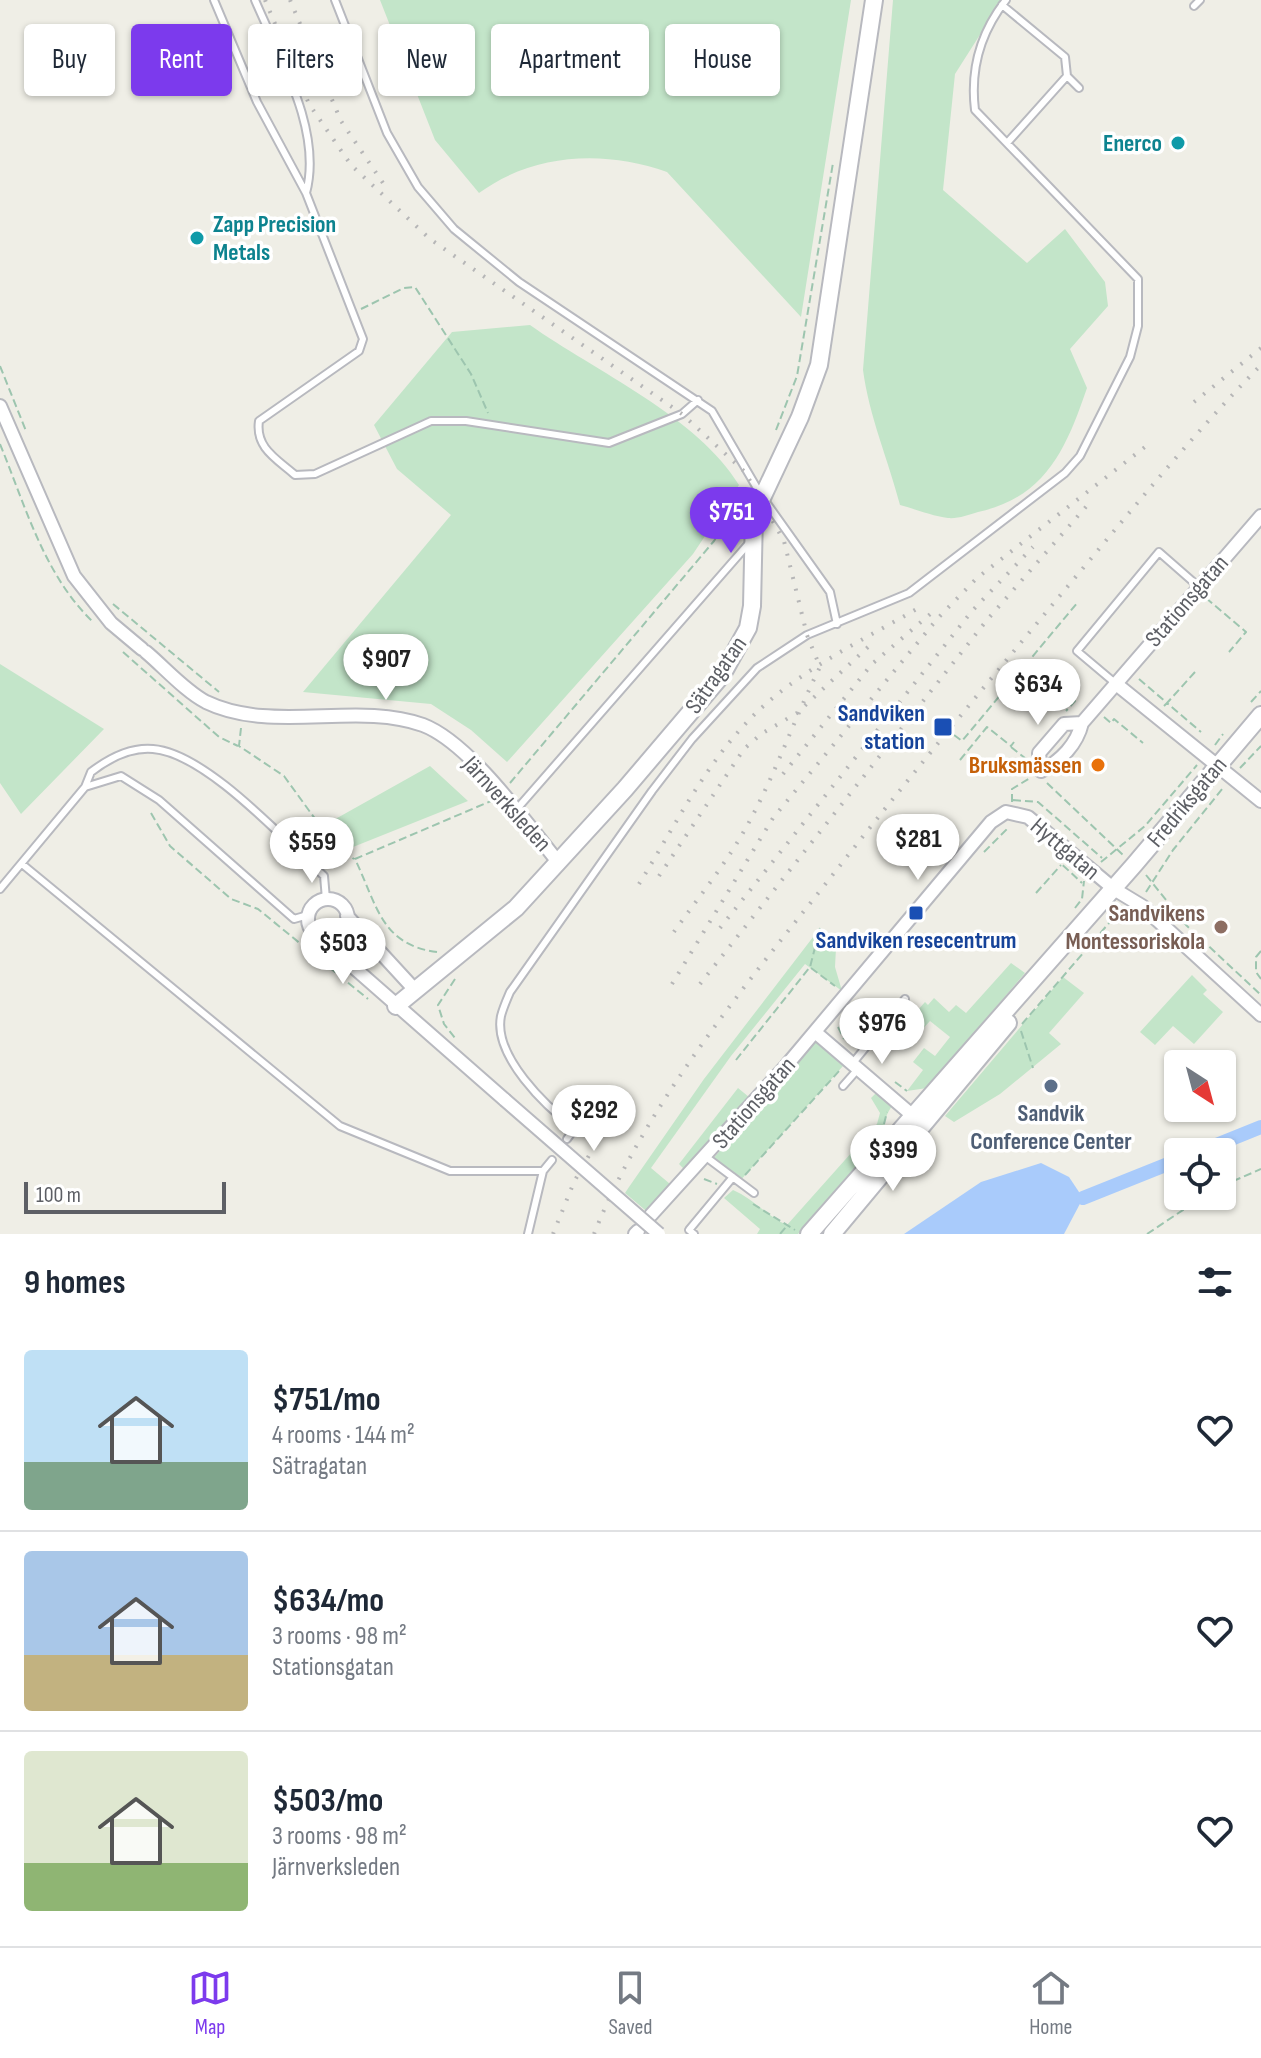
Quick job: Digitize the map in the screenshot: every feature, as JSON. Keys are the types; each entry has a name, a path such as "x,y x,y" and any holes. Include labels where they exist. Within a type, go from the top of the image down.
{"street":[{"name":"Sätragatan","path":"396,1006 516,908 559,863 722,675 748,628 752,606 751,541 754,515 800,417 819,365 874,0"},
{"name":"Järnverksleden","path":"0,406 74,576 95,606 204,701 239,713 405,721 425,726 461,752 501,793 559,863"},
{"name":"Stationsgatan","path":"1082,723 1115,683 1203,590 1261,516"},
{"path":"1115,683 1206,763 1232,778 1261,801"},
{"name":"Fredriksgatan","path":"832,1234 918,1121 1114,889 1206,763 1256,709"},
{"name":"Stationsgatan","path":"651,1215 815,1032 991,822 1012,806"},
{"name":"Hyttgatan","path":"1012,806 1114,889 1142,906 1261,1015"},
{"path":"415,990 337,902 326,899 315,904 308,915 310,927 318,936 659,1234"},
{"path":"318,936 330,938 341,933 347,916"},
{"path":"815,1032 918,1121"},
{"name":"Fredriksgatan","path":"809,1234 918,1121"}],"lane":[{"path":"214,0 257,102 306,193 363,339 359,351 259,421 257,434 263,447 295,475 315,474 431,421 492,425 609,443 682,414 698,400"},
{"path":"255,0 309,134 311,176 306,193"},
{"path":"335,0 387,133 418,187 454,229 519,282 712,411 729,434 761,495 830,592 837,624"},
{"path":"1194,6 1200,0"},
{"path":"567,1139 575,1128 533,1091 504,1042 500,1017 510,992 652,791 724,702 757,668 807,635 909,593 1050,488 1080,456 1130,357 1138,326 1138,279 975,110 981,39 1004,2 1065,57 1067,76 1079,88"},
{"path":"1007,143 1067,76"},
{"path":"516,810 751,541"},
{"path":"1115,683 1077,651 1159,552 1203,590"},
{"path":"0,889 85,787 91,772 129,753 151,749 180,756 208,771 324,876 326,899"},
{"path":"85,787 121,776 159,800 294,919 308,915"},
{"path":"22,864 340,1126 450,1171 543,1171"},
{"path":"843,1086 851,1066 905,999"},
{"path":"706,1157 754,1193"},
{"path":"528,1234 543,1171 552,1160"},
{"path":"694,1234 689,1230 736,1180"}],"path":[{"path":"775,434 797,376 834,156"},
{"path":"352,314 404,288 415,287 471,374 492,425"},
{"path":"0,366 27,433"},
{"path":"355,859 481,808 501,793 714,541 751,479"},
{"path":"1203,590 1246,632 1229,652"},
{"path":"108,600 239,708 239,746 284,776 334,845 355,859 392,935 417,949 441,952 459,973 438,1005 444,1024 462,1046"},
{"path":"962,741 1078,602"},
{"path":"1027,663 1075,701 1062,716"},
{"path":"1165,704 1195,672"},
{"path":"1130,677 1201,732"},
{"path":"1138,679 1200,737"},
{"path":"1045,684 1049,680"},
{"path":"1256,709 1261,691"},
{"path":"1111,708 1103,717 1111,723 1114,719 1143,743"},
{"path":"1045,782 1117,851 1206,763 1232,725"},
{"path":"960,760 987,727 1027,759"},
{"path":"954,735 970,747"},
{"path":"1011,746 1014,742"},
{"path":"1261,746 1173,850 1155,883 1186,925 1261,995"},
{"path":"1187,757 1206,763"},
{"path":"1037,775 1012,789 1012,806 1038,802 1103,859"},
{"path":"151,813 170,846 231,899 258,909 350,983"},
{"path":"1051,854 1083,884 1082,899"},
{"path":"1036,893 1061,864"},
{"path":"1011,1038 1109,923"},
{"path":"736,1060 810,967 820,928"},
{"path":"1261,951 1256,957 1256,972 1261,979"},
{"path":"810,967 846,994"},
{"path":"1020,1027 1033,1068"},
{"path":"736,1180 851,1066"},
{"path":"1236,1180 1261,1169"},
{"path":"1147,1234 1183,1210"},
{"path":"780,1234 787,1226"}],"green space":[{"path":"380,0 851,0 801,317 667,172 619,160 570,159 523,170 479,193 435,140 418,96 475,96 475,24 389,24"},
{"path":"893,0 1002,0 955,74 943,190 1027,263 1065,229 1105,282 1108,306 1070,349 1087,388 1071,431 1050,467 1021,495 1001,505 955,518 936,516 900,505 874,421 863,370"},
{"path":"530,325 672,417 721,460 739,485 693,554 507,762 471,730 431,704 303,692 451,515 397,469 374,425 452,332"},
{"path":"0,664 104,729 21,814 0,783"},
{"path":"430,766 468,801 353,847 330,822"},
{"path":"820,928 816,943 825,950 830,943 836,948 835,967 842,991 805,964 731,1056 651,1168 676,1189 651,1215 625,1193 704,1079"},
{"path":"1011,963 1025,973 927,1088 907,1091 923,1070 913,1062 924,1048 935,1056 950,1037 930,1021 905,1048 889,1043 925,1002 928,1005 934,998 949,1012 956,1005 966,1013"},
{"path":"1192,975 1207,990 1203,994 1223,1012 1194,1044 1173,1026 1155,1045 1140,1032"},
{"path":"1063,977 1084,993 1049,1033 1061,1044 1000,1094 954,1122 945,1116"},
{"path":"816,1042 843,1066 739,1182 711,1161"},
{"path":"738,1088 755,1102 689,1174 679,1164"},
{"path":"881,1088 896,1101 888,1113 880,1140 852,1177 798,1234 757,1234 760,1229 724,1198 733,1190 787,1225 877,1124 880,1113 871,1098"}],"water":[{"path":"1041,1163 1069,1177 1083,1198 1064,1234 904,1234 981,1182"}],"waterway":[{"path":"1234,1138 1261,1127"},
{"path":"1083,1198 1164,1166"}],"railway":[{"path":"265,0 309,104 351,165 430,239 682,414 745,472 784,541 807,635 820,667 748,824 671,936"},
{"path":"290,0 341,121 385,186"},
{"path":"1194,402 1261,348"},
{"path":"594,1234 644,1132 743,989 1032,629 1176,458 1261,365"},
{"path":"672,984 773,818 938,618 977,578 1150,443"},
{"path":"700,984 987,620 1091,501"},
{"path":"720,928 972,611 1033,547"},
{"path":"639,884 707,772 757,712 794,681 922,606"},
{"path":"783,774 872,664 935,610"},
{"path":"659,876 744,749 761,734 797,713 868,647"},
{"path":"553,1234 574,1182 600,1136"}],"place":[{"name":"Enerco","path":"1178,143"},
{"name":"Zapp Precision Metals","path":"197,238"},
{"name":"Sandviken station","path":"943,727"},
{"name":"Bruksmässen","path":"1098,765"},
{"name":"Sandviken resecentrum","path":"916,913"},
{"name":"Sandvikens Montessoriskola","path":"1221,927"},
{"name":"Sandvik Conference Center","path":"1051,1086"}]}
